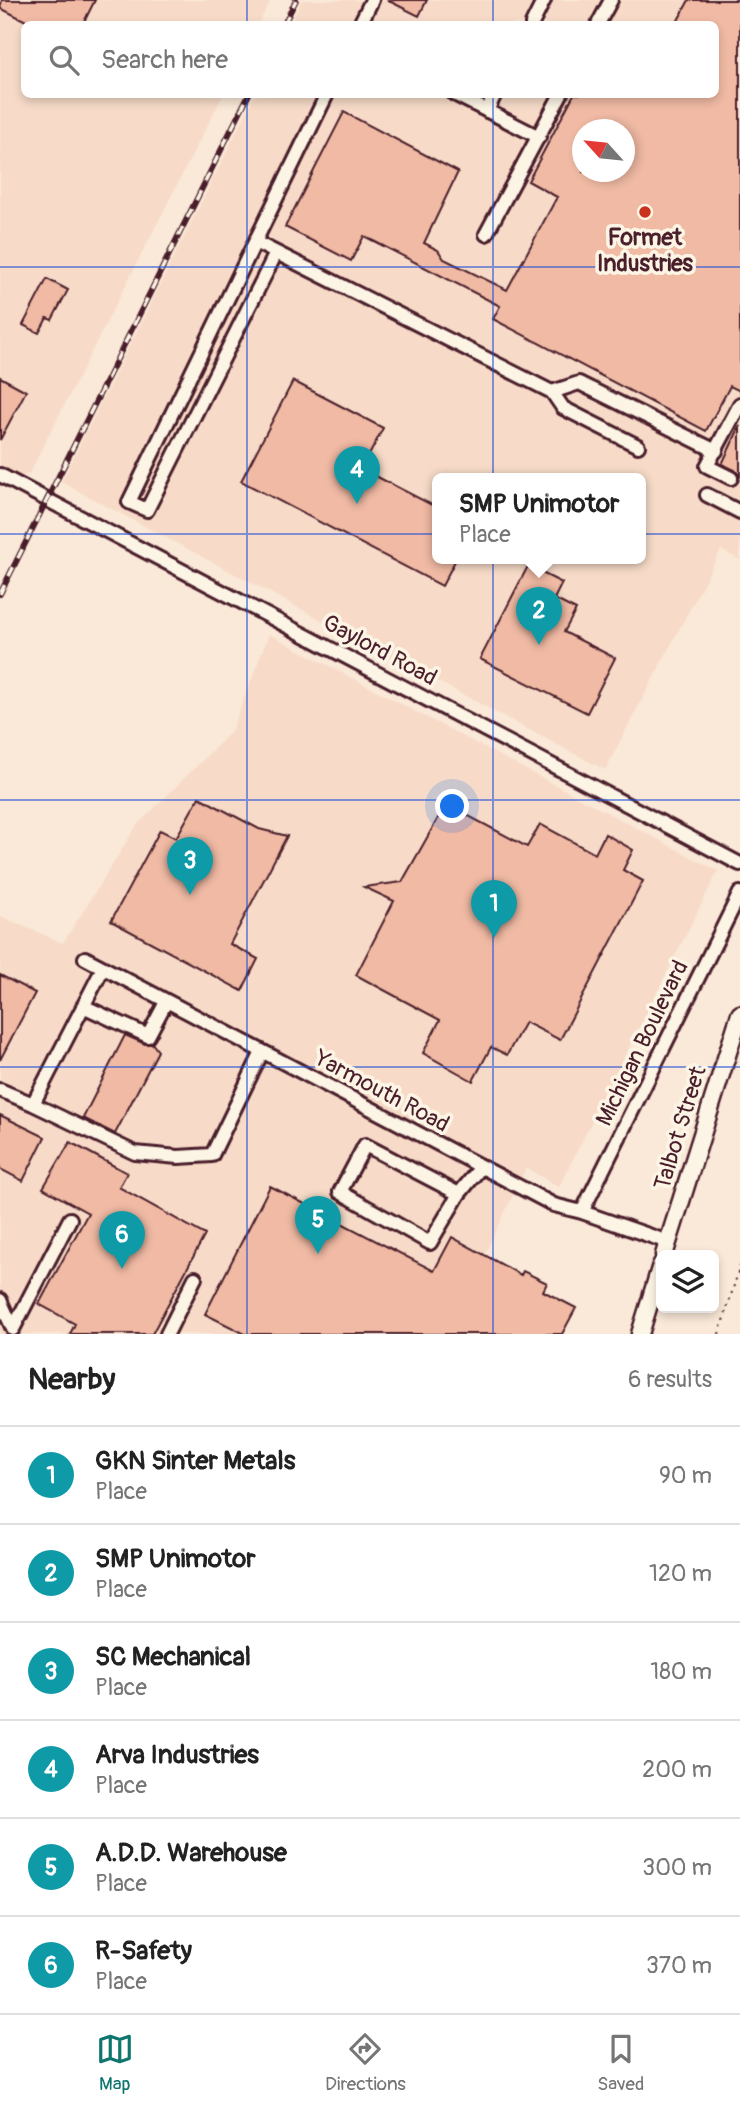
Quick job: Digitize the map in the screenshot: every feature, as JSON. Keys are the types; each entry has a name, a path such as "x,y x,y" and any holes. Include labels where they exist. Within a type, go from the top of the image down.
{"main road":[{"name":"Talbot Street","path":"666,1249 740,1014"},
{"path":"640,1334 656,1281"}],"street":[{"path":"362,21 372,0"},
{"path":"534,21 544,0"},
{"path":"600,21 611,0"},
{"path":"276,253 147,510 129,502 325,98"},
{"path":"462,98 538,136"},
{"path":"487,111 493,98"},
{"path":"486,234 559,98"},
{"path":"255,242 552,392 562,408 638,446"},
{"path":"552,392 579,383 716,451"},
{"path":"731,478 707,466 740,404"},
{"name":"Gaylord Road","path":"0,475 740,864"},
{"path":"707,495 740,512"},
{"name":"Michigan Boulevard","path":"582,1212 740,893"},
{"name":"Yarmouth Road","path":"85,958 554,1205 582,1212 666,1249"},
{"path":"33,1104 103,968"},
{"path":"83,1006 148,1036 166,1002"},
{"path":"0,1090 135,1153 178,1157 212,1155 262,1052"},
{"path":"459,1194 365,1145 340,1192 430,1243 459,1194 481,1167"},
{"path":"11,1331 70,1219"},
{"path":"167,1334 195,1278"},
{"path":"0,1300 11,1331"}],"path":[{"path":"719,1334 740,1266"}],"shaded area":[{"path":"0,0 271,0 260,21 21,21 21,98 221,98 29,474 0,483"},
{"path":"302,0 740,0 740,560 721,550 605,770 61,482 253,98 719,98 719,21 292,21"},
{"path":"269,634 718,871 559,1187 526,1168 447,1334 0,1334 0,916 63,943 137,825 231,732"}],"building":[{"path":"2,0 95,0 84,21 26,21 0,8"},
{"path":"387,0 427,0 419,16"},
{"name":"Formet Industries","path":"689,0 740,0 740,391 730,386 706,431 493,319 500,306 364,236 351,261 285,227 344,112 458,172 424,243 438,250 444,259 507,290 557,197 528,181 572,98 719,98 719,21 678,21"},
{"path":"47,279 68,290 52,320 47,318 39,333 23,325"},
{"path":"0,377 26,391 0,440"},
{"path":"293,381 383,428 362,469 432,505 432,564 453,564 442,586 241,481"},
{"path":"740,426 740,476 735,470 722,464"},
{"path":"528,566 562,583 554,599 576,610 564,632 615,658 587,713 480,659"},
{"path":"199,797 259,829 287,836 230,944 258,959 242,991 111,921 160,830 176,838"},
{"path":"446,804 527,847 540,824 595,854 605,834 633,850 623,870 643,881 560,1040 525,1022 507,1055 491,1047 473,1081 423,1053 440,1020 356,975 394,901 364,887 402,882"},
{"path":"0,975 35,993 0,1060"},
{"path":"125,1035 145,1044 152,1043 158,1051 115,1134 83,1118"},
{"path":"0,1115 45,1137 23,1181 0,1169"},
{"path":"70,1142 127,1173 119,1187 205,1235 152,1334 70,1334 75,1324 39,1304 88,1213 43,1188"},
{"path":"270,1186 434,1271 452,1237 521,1275 523,1271 547,1283 543,1291 576,1308 562,1334 245,1334 205,1314"}],"railway":[{"path":"286,21 296,0"},
{"path":"0,594 247,98"}],"place":[{"name":"Formet Industries","path":"645,212"},
{"name":"Arva Industries","path":"357,504"},
{"name":"SMP Unimotor","path":"539,645"},
{"name":"SC Mechanical","path":"190,895"},
{"name":"GKN Sinter Metals","path":"494,938"},
{"name":"A.D.D. Warehouse","path":"318,1254"},
{"name":"R-Safety","path":"122,1269"}]}
